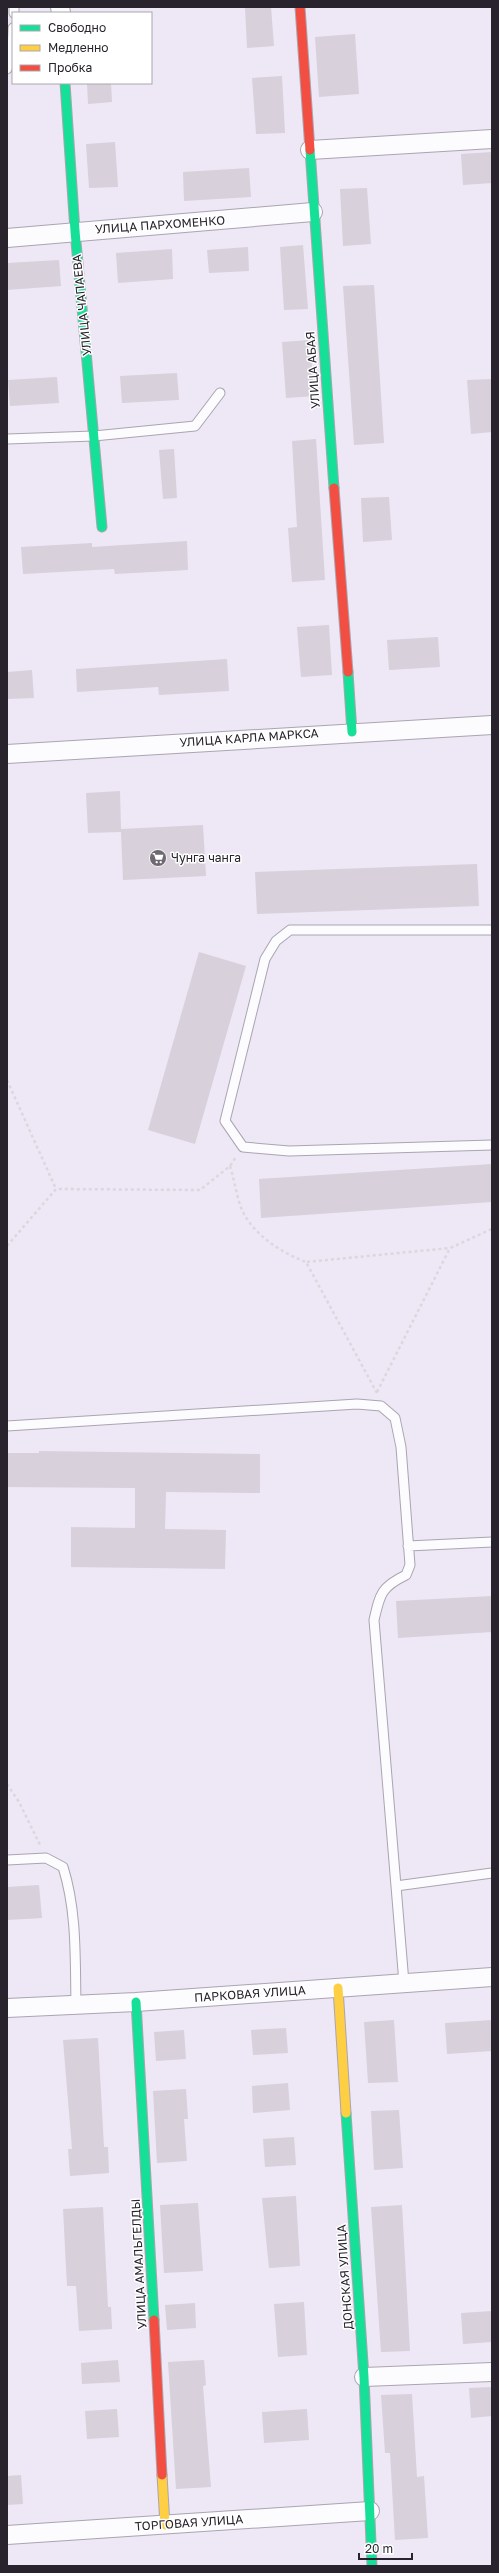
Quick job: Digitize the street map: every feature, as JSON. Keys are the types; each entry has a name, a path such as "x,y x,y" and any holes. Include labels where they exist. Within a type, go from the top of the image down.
{"street":[{"name":"УЛИЦА АБАЯ","path":"300,7 313,212 352,732"},
{"name":"УЛИЦА ЧАПАЕВА","path":"65,84 75,231 102,527"},
{"path":"310,150 492,139"},
{"name":"УЛИЦА ПАРХОМЕНКО","path":"7,238 75,231 153,227 313,212"},
{"name":"УЛИЦА КАРЛА МАРКСА","path":"7,754 352,732 492,725"},
{"name":"ПАРКОВАЯ УЛИЦА","path":"7,2008 136,2002 492,1977"},
{"name":"ДОНСКАЯ УЛИЦА","path":"338,1988 364,2377 372,2566"},
{"name":"УЛИЦА АМАЛЬГЕЛДЫ","path":"136,2002 165,2525"},
{"path":"364,2377 492,2372"},
{"name":"ТОРГОВАЯ УЛИЦА","path":"7,2535 370,2511"}],"lane":[{"path":"7,69 12,53"},
{"path":"7,439 94,436 195,426 220,393"},
{"path":"492,930 290,930 282,934 265,959 225,1121 243,1147 289,1151 492,1145"},
{"path":"7,1426 341,1405 381,1406 395,1418 401,1447 410,1565 406,1575 388,1585 380,1594 374,1620 404,1983"},
{"path":"408,1546 492,1542"},
{"path":"7,1860 46,1858 63,1867 71,1890 76,2004"},
{"path":"396,1886 492,1873"}],"path":[{"path":"7,1080 56,1189"},
{"path":"7,1246 56,1189 200,1190 230,1166 243,1147"},
{"path":"230,1166 241,1206 258,1233 285,1254 306,1262 450,1248 492,1229"},
{"path":"377,1392 450,1248"},
{"path":"306,1262 377,1392 381,1406"},
{"path":"7,1784 19,1802 46,1858"}],"building":[{"path":"245,7 271,7 274,46 247,48"},
{"path":"355,34 359,94 319,97 315,37"},
{"path":"282,76 285,133 256,134 252,78"},
{"path":"87,84 111,84 112,102 88,104"},
{"path":"115,142 118,187 89,188 86,144"},
{"path":"492,152 492,183 463,185 461,154"},
{"path":"249,168 251,197 184,201 183,172"},
{"path":"367,188 371,244 343,246 340,189"},
{"path":"303,245 308,309 284,310 280,247"},
{"path":"248,247 249,271 209,273 207,250"},
{"path":"172,249 173,279 118,283 116,253"},
{"path":"59,260 61,286 7,290 7,263"},
{"path":"374,285 384,443 354,445 343,286"},
{"path":"310,340 314,396 286,398 282,342"},
{"path":"177,373 179,400 122,403 120,376"},
{"path":"57,377 59,403 10,406 8,380"},
{"path":"492,379 492,432 471,434 467,380"},
{"path":"316,439 325,580 292,582 288,528 297,527 292,441"},
{"path":"174,449 177,498 163,499 159,450"},
{"path":"389,497 392,540 363,542 361,498"},
{"path":"187,541 188,570 115,574 114,569 23,574 21,547 92,543 92,547"},
{"path":"329,625 332,675 301,677 297,627"},
{"path":"438,637 440,667 389,670 387,640"},
{"path":"227,659 229,691 159,695 158,687 77,692 76,669"},
{"path":"32,670 34,698 7,699 7,672"},
{"path":"120,791 121,829 203,825 206,876 123,880 121,832 88,833 86,793"},
{"path":"477,864 479,906 257,914 255,872"},
{"path":"199,952 246,966 195,1144 148,1130"},
{"path":"492,1164 492,1202 261,1218 259,1179"},
{"path":"39,1451 260,1454 260,1493 166,1492 165,1529 226,1530 225,1569 71,1567 71,1527 135,1528 135,1488 7,1487 7,1453 39,1453"},
{"path":"492,1596 492,1632 398,1638 396,1601"},
{"path":"39,1885 42,1918 7,1920 7,1887"},
{"path":"394,2020 398,2082 368,2083 364,2022"},
{"path":"492,2020 492,2051 447,2054 445,2023"},
{"path":"286,2028 288,2053 253,2055 251,2030"},
{"path":"184,2030 186,2059 156,2061 154,2032"},
{"path":"98,2038 104,2147 108,2147 109,2173 70,2176 68,2149 72,2149 63,2040"},
{"path":"288,2083 290,2110 253,2113 252,2086"},
{"path":"186,2089 188,2119 184,2119 187,2161 157,2163 153,2091"},
{"path":"399,2110 403,2168 374,2170 371,2111"},
{"path":"294,2137 296,2165 265,2167 263,2139"},
{"path":"296,2196 300,2266 269,2268 262,2198"},
{"path":"198,2203 203,2271 164,2273 160,2205"},
{"path":"402,2205 410,2351 381,2352 371,2207"},
{"path":"103,2207 108,2307 111,2307 112,2329 79,2331 76,2286 67,2286 63,2209"},
{"path":"304,2302 307,2355 278,2357 274,2304"},
{"path":"195,2303 196,2328 167,2330 165,2305"},
{"path":"492,2311 492,2342 463,2344 461,2313"},
{"path":"118,2360 120,2382 82,2384 81,2363"},
{"path":"204,2360 206,2385 203,2386 211,2487 176,2489 168,2362"},
{"path":"492,2387 492,2416 471,2418 469,2388"},
{"path":"412,2394 417,2477 424,2476 428,2538 395,2540 390,2453 385,2453 381,2395"},
{"path":"117,2409 119,2437 87,2439 85,2411"},
{"path":"307,2409 309,2440 264,2443 262,2412"},
{"path":"21,2475 23,2504 7,2505 7,2476"}],"traffic: fast":[{"path":"65,84 75,231 102,527"},
{"path":"310,150 334,488"},
{"path":"348,672 352,732"},
{"path":"136,2002 154,2320"},
{"path":"346,2113 364,2377 372,2566"}],"traffic: slow":[{"path":"338,1988 346,2113"},
{"path":"162,2475 165,2525"}],"traffic: jam":[{"path":"300,7 310,150"},
{"path":"334,488 348,672"},
{"path":"154,2320 162,2475"}],"place":[{"name":"Чунга чанга","path":"158,858"}]}
